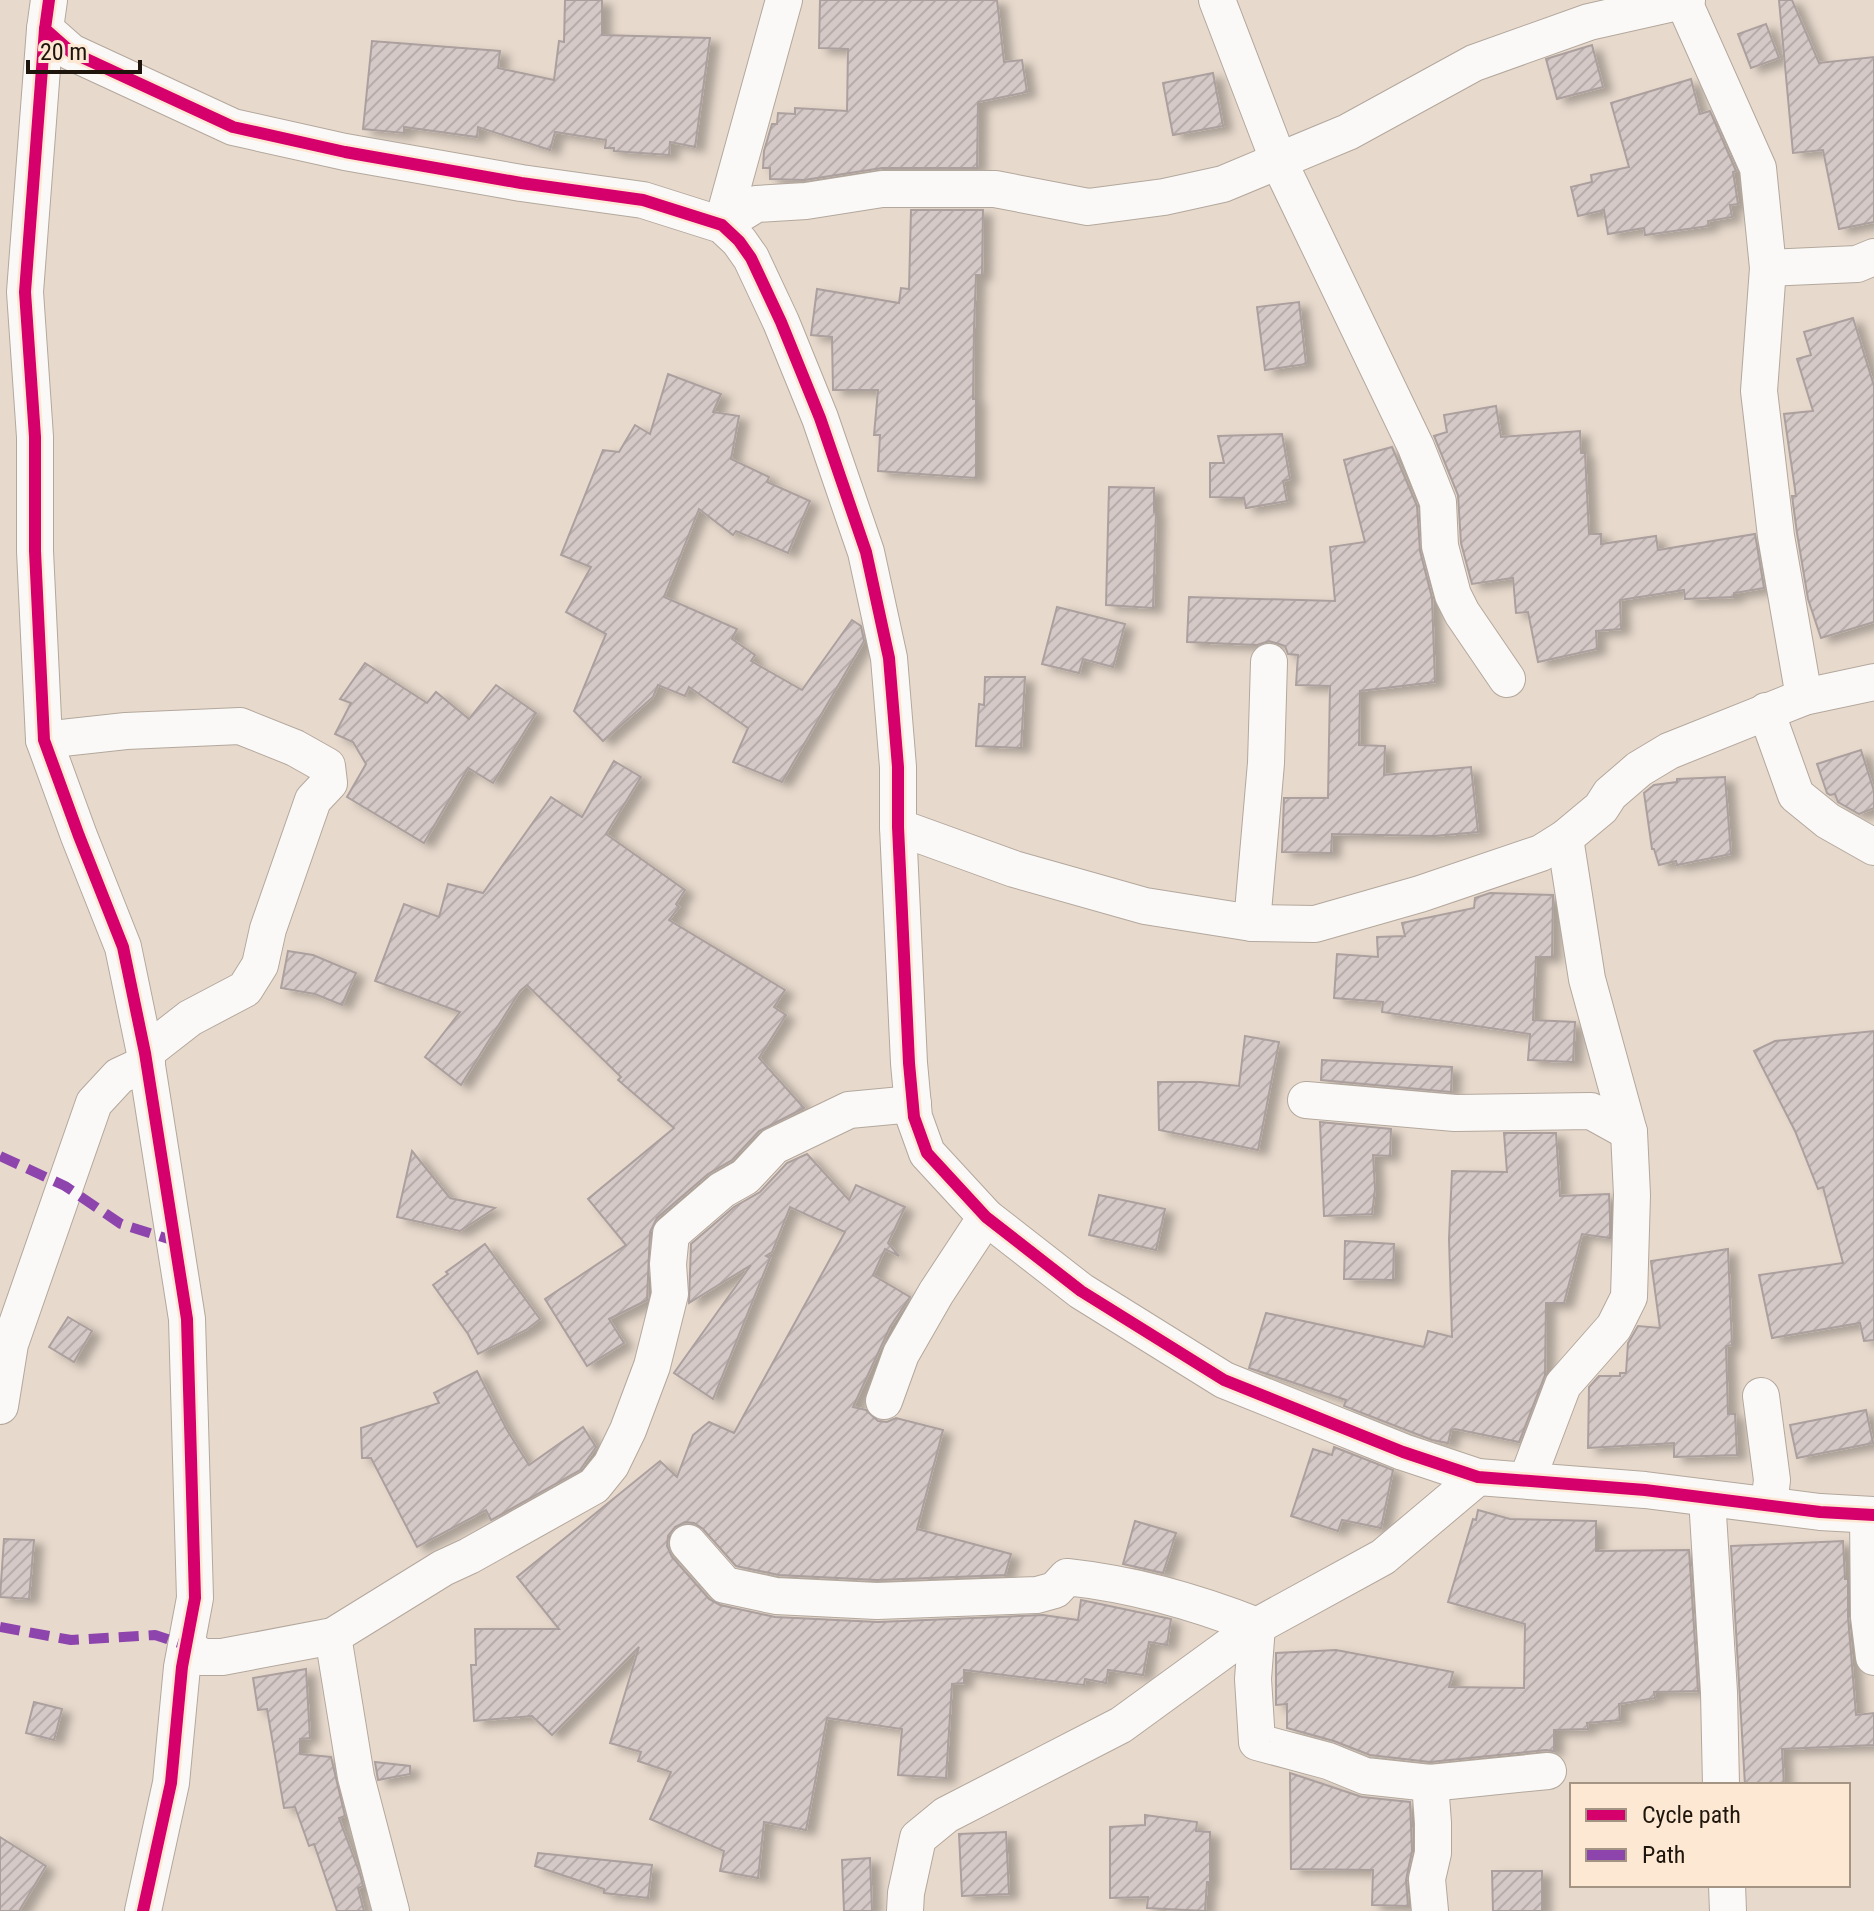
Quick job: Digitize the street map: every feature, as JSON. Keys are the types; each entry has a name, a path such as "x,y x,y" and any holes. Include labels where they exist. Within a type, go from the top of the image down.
{"street":[{"path":"722,225 784,0"},
{"path":"1217,0 1279,162 1416,447 1438,502 1440,546 1453,595 1507,679"},
{"path":"722,225 756,204 806,201 882,189 995,189 1088,207 1164,197 1223,184 1348,132 1474,63 1589,22 1684,0 1758,168 1768,268 1759,391 1776,536 1804,697"},
{"path":"47,15 71,52 233,127 345,152 462,173 643,200 722,225 751,258 781,322 820,418 866,552 889,658 898,767 898,827 913,1104 914,1117 927,1153 986,1217 1081,1291 1224,1380 1403,1452 1478,1477 1871,1515 1869,1617 1874,1657"},
{"path":"47,15 25,292 35,437 35,551 44,740 123,947 146,1058 187,1319 195,1598 182,1667 171,1783 143,1911"},
{"path":"1768,268 1857,264 1874,257"},
{"path":"1252,923 1266,763 1269,662"},
{"path":"898,827 1014,869 1145,906 1252,923 1315,924 1420,894 1541,853 1601,808 1610,794 1639,769 1669,751 1804,697 1874,682"},
{"path":"1766,711 1796,795 1828,821 1874,847"},
{"path":"0,1406 10,1344 94,1103 119,1076 146,1058 190,1018 245,989 260,965 268,929 313,800 329,783 327,766 295,748 240,726 126,731 44,740"},
{"path":"1527,1480 1563,1385 1614,1327 1629,1297 1632,1195 1629,1132 1587,979 1565,838"},
{"path":"1306,1100 1455,1113 1591,1111 1629,1132"},
{"path":"188,1646 201,1657 222,1657 333,1636 443,1568 594,1486 611,1465 628,1430 652,1366 670,1294 668,1264 671,1234 722,1190 745,1177 774,1146 849,1110 913,1104"},
{"path":"884,1401 901,1354 936,1293 986,1217"},
{"path":"1761,1396 1772,1480 1769,1505"},
{"path":"905,1911 918,1838 946,1815 1121,1725 1257,1626 1383,1557 1478,1477"},
{"path":"1707,1498 1719,1692 1721,1783"},
{"path":"688,1543 725,1585 776,1596 877,1601 1037,1595 1055,1590 1067,1577 1110,1582 1210,1608 1257,1626"},
{"path":"1257,1626 1253,1679 1257,1742 1328,1761 1365,1776 1430,1783 1548,1771"},
{"path":"333,1636 356,1777 391,1911"},
{"path":"1430,1783 1433,1823 1433,1853 1427,1879 1430,1911"},
{"path":"1727,1887 1728,1911"}],"building":[{"path":"565,0 602,0 602,35 710,38 695,147 670,142 669,155 614,151 614,148 605,148 606,140 555,132 550,150 478,127 477,137 404,127 404,133 363,129 372,41 500,51 498,68 554,80 559,41 564,42"},
{"path":"820,0 997,0 1004,62 1022,60 1027,92 978,102 977,168 882,168 804,180 770,179 770,168 763,168 764,151 772,124 777,124 778,113 795,114 795,108 847,111 848,49 819,48"},
{"path":"1779,0 1792,0 1819,63 1874,57 1874,222 1839,229 1823,150 1793,153"},
{"path":"1766,24 1779,58 1751,68 1738,34"},
{"path":"1592,45 1603,87 1557,99 1546,59"},
{"path":"1213,73 1223,126 1173,135 1163,83"},
{"path":"1691,79 1700,114 1710,111 1736,171 1733,172 1738,204 1730,205 1732,217 1708,221 1709,226 1645,235 1644,228 1608,234 1604,210 1578,216 1571,187 1592,182 1591,175 1629,167 1611,103"},
{"path":"911,210 983,210 982,275 976,275 974,329 976,478 878,471 880,435 874,435 878,390 833,390 832,337 811,335 817,289 899,303 901,288 909,289"},
{"path":"1299,302 1306,364 1265,370 1257,307"},
{"path":"1853,318 1874,386 1874,622 1821,638 1808,599 1797,533 1792,496 1796,496 1784,414 1813,411 1797,359 1811,355 1804,332"},
{"path":"668,374 721,394 713,412 739,416 731,459 769,477 767,482 810,501 788,553 736,531 733,535 699,509 664,597 737,629 732,639 755,655 751,661 802,690 852,620 861,626 864,641 782,782 733,762 748,728 689,687 685,696 658,685 653,697 603,741 574,711 606,634 566,612 591,567 561,555 603,450 619,452 635,425 650,434"},
{"path":"1496,406 1501,437 1580,431 1581,453 1585,453 1589,534 1601,534 1601,544 1656,536 1658,550 1755,534 1764,588 1734,593 1734,597 1685,599 1684,590 1620,600 1621,629 1596,631 1597,649 1538,662 1528,612 1516,613 1513,578 1472,584 1461,543 1458,495 1434,436 1447,432 1444,415"},
{"path":"1282,434 1290,479 1283,481 1287,501 1246,508 1244,498 1210,497 1210,463 1224,463 1218,436"},
{"path":"1392,447 1417,506 1420,551 1432,598 1435,682 1360,691 1359,745 1385,746 1384,775 1471,767 1478,832 1434,836 1332,834 1331,853 1282,852 1284,798 1328,798 1330,686 1296,685 1298,655 1288,654 1285,646 1279,644 1269,641 1257,645 1187,642 1189,597 1335,601 1330,547 1365,542 1344,460"},
{"path":"1109,487 1154,488 1153,608 1106,605"},
{"path":"1057,607 1125,624 1113,667 1083,659 1079,673 1042,664"},
{"path":"365,663 427,703 436,692 469,719 496,685 536,713 493,783 468,768 424,843 347,797 366,764 353,742 335,734 351,703 340,699"},
{"path":"985,677 1025,677 1021,748 976,746 979,704 984,705"},
{"path":"1861,750 1874,791 1874,808 1859,814 1838,802 1835,794 1827,793 1817,764"},
{"path":"614,761 641,777 606,834 685,890 676,904 679,907 669,920 785,990 774,1007 786,1015 759,1058 804,1108 759,1131 732,1160 708,1174 657,1218 650,1232 647,1300 609,1319 624,1343 587,1366 545,1299 626,1245 588,1199 674,1128 618,1080 621,1077 527,985 520,991 461,1085 425,1057 460,1012 375,981 404,904 439,917 448,884 483,893 551,797 582,817"},
{"path":"1725,777 1731,854 1677,865 1676,861 1659,865 1652,849 1644,793 1654,785 1677,782 1677,779"},
{"path":"1490,893 1553,895 1552,957 1536,957 1533,1020 1575,1022 1573,1062 1528,1060 1530,1034 1382,1012 1383,1002 1334,998 1337,954 1378,957 1377,937 1405,936 1402,923 1474,908 1475,898"},
{"path":"288,951 313,955 356,973 342,1005 315,994 281,988"},
{"path":"1874,1031 1874,1340 1864,1341 1860,1323 1772,1338 1759,1275 1843,1263 1823,1187 1818,1189 1795,1131 1754,1051 1775,1041"},
{"path":"1245,1036 1279,1042 1258,1150 1159,1130 1158,1082 1239,1086"},
{"path":"1322,1060 1452,1067 1451,1092 1321,1080"},
{"path":"1320,1122 1391,1129 1390,1156 1373,1155 1375,1189 1372,1214 1324,1216"},
{"path":"1504,1133 1556,1133 1560,1196 1609,1194 1610,1238 1582,1234 1564,1303 1546,1303 1545,1375 1519,1442 1455,1429 1451,1430 1448,1443 1432,1440 1344,1406 1346,1400 1249,1368 1266,1313 1424,1347 1428,1331 1452,1337 1449,1239 1452,1171 1507,1172"},
{"path":"412,1151 450,1198 495,1208 460,1231 397,1217"},
{"path":"807,1154 849,1200 856,1185 905,1207 888,1243 899,1256 885,1249 873,1275 910,1297 890,1327 853,1407 866,1410 878,1421 887,1422 896,1418 943,1430 917,1529 1011,1554 1005,1575 877,1580 779,1575 736,1566 703,1529 685,1522 675,1527 668,1536 667,1546 672,1557 709,1599 720,1605 775,1617 878,1622 1043,1615 1078,1620 1081,1600 1171,1619 1167,1645 1149,1642 1143,1675 1108,1670 1106,1683 1085,1679 1084,1685 964,1670 964,1683 952,1684 946,1778 898,1775 902,1729 827,1718 806,1830 764,1822 758,1878 720,1871 724,1851 650,1819 671,1772 638,1761 641,1752 610,1743 639,1647 552,1735 532,1716 474,1721 471,1665 476,1665 475,1629 559,1629 517,1577 660,1461 677,1477 693,1435 709,1422 734,1433 845,1232 790,1207 772,1252 766,1256 770,1258 713,1399 674,1373 751,1265 689,1303 691,1244 734,1207 760,1192 787,1163"},
{"path":"1099,1195 1165,1209 1156,1250 1089,1235"},
{"path":"1345,1241 1394,1244 1393,1280 1344,1279"},
{"path":"485,1244 540,1319 526,1330 478,1354 468,1334 433,1285"},
{"path":"1728,1249 1732,1345 1726,1346 1728,1414 1735,1414 1737,1455 1674,1457 1674,1443 1588,1448 1589,1387 1599,1376 1626,1373 1628,1343 1638,1326 1660,1328 1651,1261"},
{"path":"68,1317 92,1331 74,1362 49,1347"},
{"path":"477,1371 529,1465 583,1427 596,1447 580,1470 491,1520 486,1510 417,1547 371,1458 362,1458 361,1428 439,1403 434,1393"},
{"path":"1866,1410 1873,1443 1797,1458 1790,1425"},
{"path":"1334,1447 1393,1470 1381,1528 1342,1520 1338,1531 1291,1516 1313,1449 1332,1455"},
{"path":"1478,1510 1510,1519 1596,1521 1596,1551 1689,1550 1698,1691 1654,1692 1655,1698 1619,1704 1620,1720 1587,1723 1588,1729 1554,1730 1554,1751 1430,1762 1370,1755 1287,1728 1287,1704 1276,1705 1276,1653 1336,1650 1453,1672 1449,1687 1524,1688 1525,1624 1448,1602"},
{"path":"1135,1521 1176,1533 1163,1573 1123,1564"},
{"path":"4,1539 34,1540 29,1599 0,1597"},
{"path":"1843,1541 1856,1715 1874,1713 1874,1745 1782,1749 1784,1783 1745,1783 1731,1546"},
{"path":"306,1669 310,1738 300,1739 300,1754 331,1757 345,1816 339,1818 360,1874 363,1886 358,1888 364,1911 337,1911 314,1844 309,1846 295,1807 284,1808 267,1709 258,1710 253,1678"},
{"path":"34,1702 62,1709 54,1740 26,1733"},
{"path":"375,1762 410,1766 410,1774 378,1780"},
{"path":"1290,1773 1362,1797 1410,1802 1412,1851 1406,1880 1408,1906 1372,1905 1373,1870 1291,1869"},
{"path":"1145,1815 1197,1822 1196,1831 1210,1832 1210,1882 1207,1882 1205,1911 1147,1908 1148,1897 1110,1898 1110,1827 1145,1825"},
{"path":"1006,1832 1009,1894 962,1896 959,1834"},
{"path":"0,1837 46,1866 19,1911 0,1911"},
{"path":"538,1853 652,1865 648,1898 604,1893 604,1889 535,1866"},
{"path":"870,1858 872,1911 844,1911 842,1860"},
{"path":"1492,1871 1542,1871 1542,1911 1493,1911"}],"marked path":[{"path":"0,1156 65,1186 121,1224 175,1241"},
{"path":"0,1627 71,1640 155,1635 188,1646"}],"cycle path":[{"path":"49,0 45,29 71,52 233,127 345,152 521,183 643,200 722,225 739,241 751,258 781,322 820,418 866,552 889,658 898,767 898,827 914,1117 927,1153 986,1217 1081,1291 1224,1380 1403,1452 1478,1477 1645,1490 1820,1512 1874,1515"},
{"path":"45,29 25,292 35,437 35,551 44,740 123,947 145,1053 187,1319 195,1598 182,1667 171,1783 143,1911"}]}
